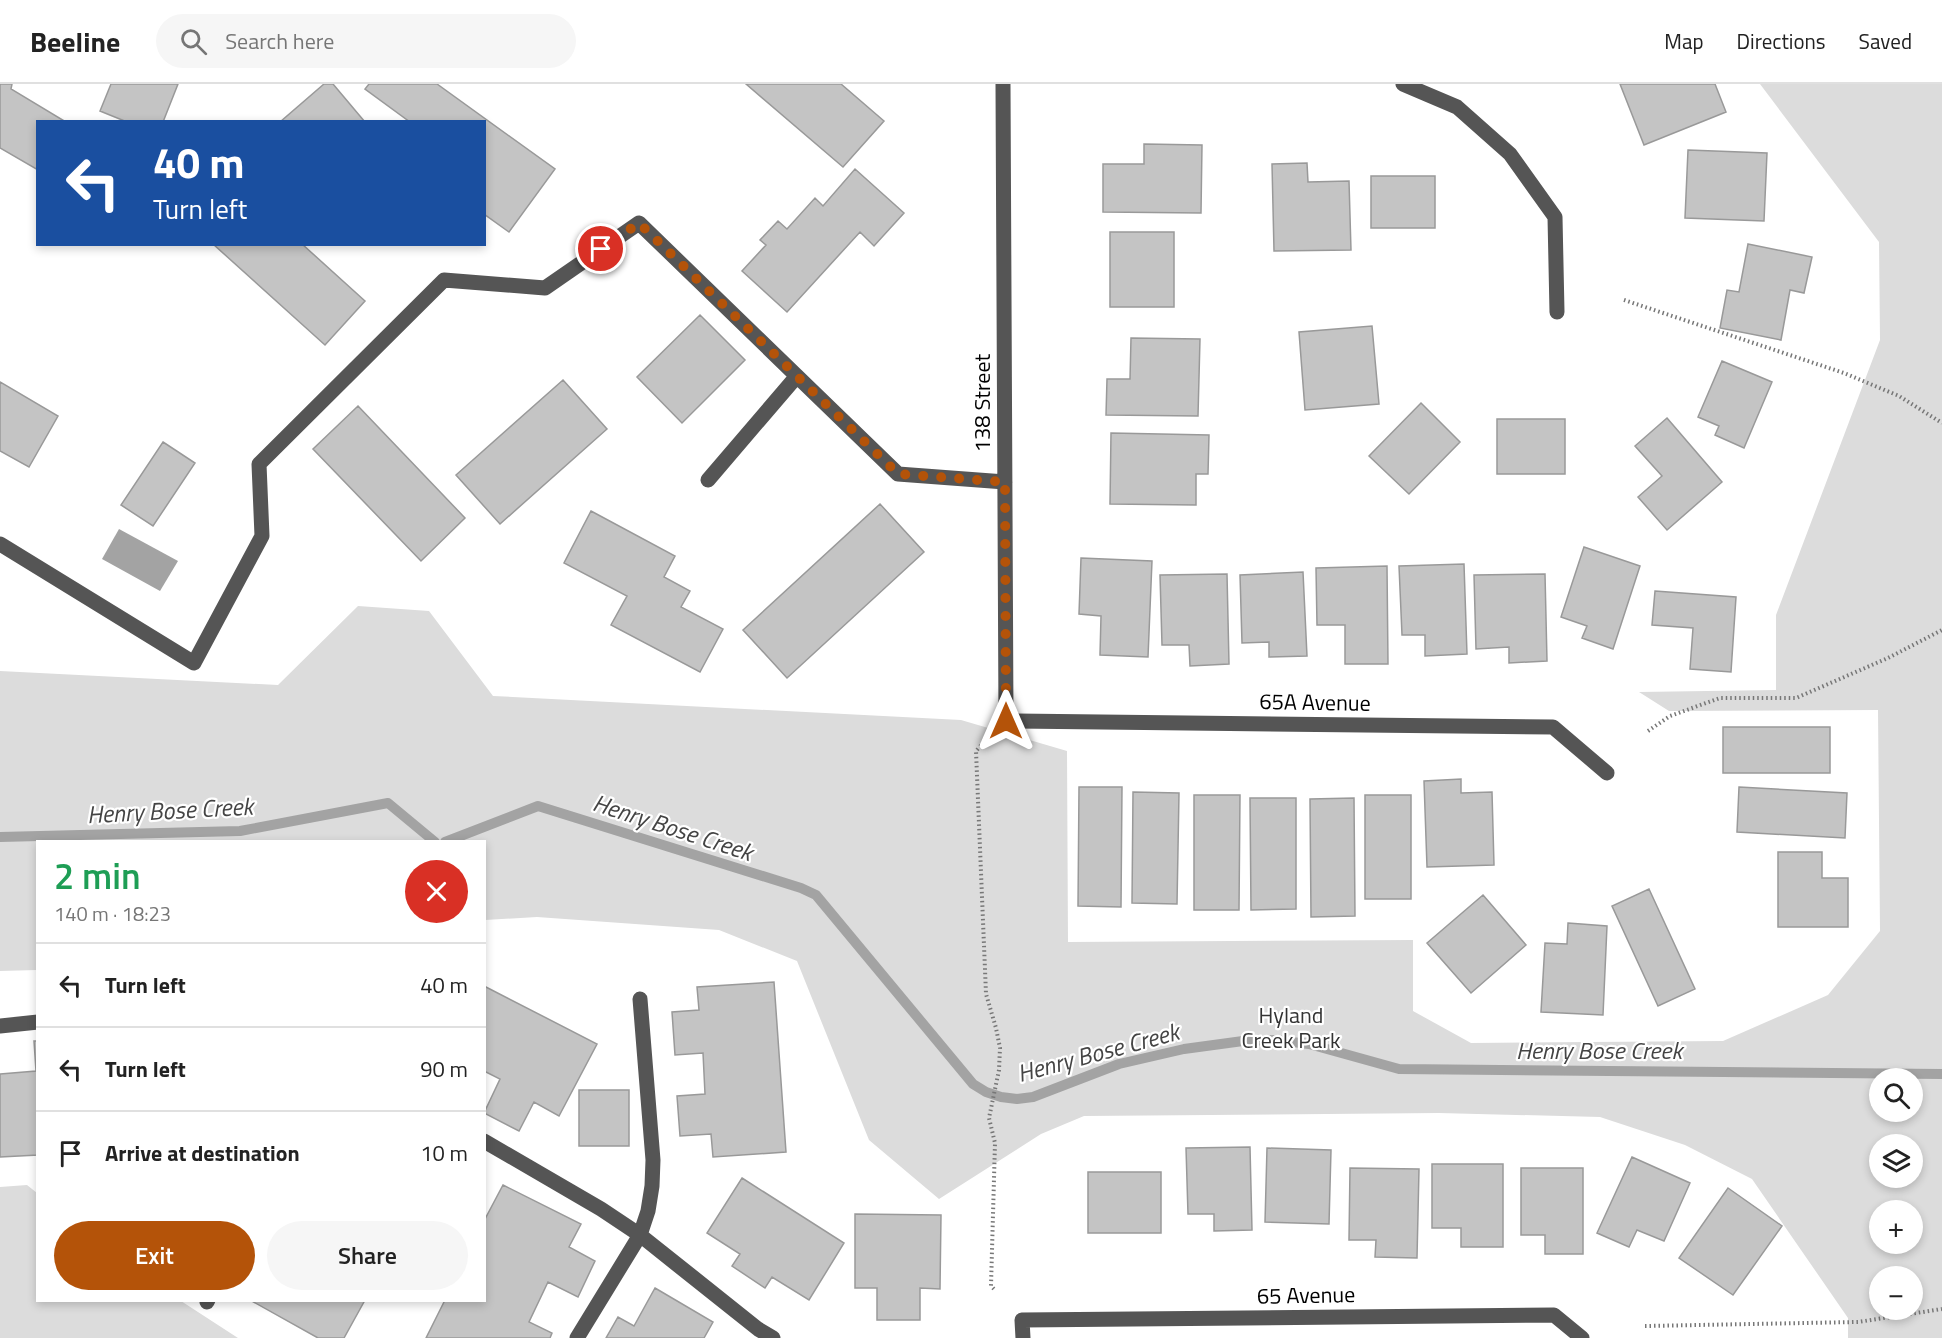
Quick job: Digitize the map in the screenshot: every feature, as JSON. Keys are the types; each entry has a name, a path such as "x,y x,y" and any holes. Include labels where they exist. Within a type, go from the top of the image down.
{"street":[{"name":"138 Street","path":"1003,84 1006,721"},
{"path":"1403,84 1457,107 1510,154 1555,217 1557,312"},
{"path":"0,544 194,663 262,536 259,464 380,343 444,280 545,288 639,223 898,474 1005,482"},
{"path":"708,480 797,376"},
{"name":"65A Avenue","path":"1006,721 1553,726 1607,773"},
{"path":"577,1338 640,1234 648,1211 653,1160 640,999"},
{"path":"0,1026 36,1022"},
{"path":"486,1143 640,1234 758,1329 773,1338"},
{"name":"65 Avenue","path":"1023,1338 1022,1320 1554,1315 1582,1338"}],"path":[{"path":"1624,300 1844,373 1899,396 1942,423"},
{"path":"1648,731 1670,716 1720,698 1796,698 1888,658 1942,630"},
{"path":"984,742 976,751 986,994 1000,1048 999,1070 989,1118 995,1143 991,1286 996,1291"},
{"path":"1645,1326 1858,1322 1942,1310"}],"green space":[{"name":"Hyland Creek Park","path":"1760,84 1942,84 1942,1338 1848,1338 1848,1318 1752,1179 1685,1145 1600,1117 1439,1113 1084,1116 1041,1134 939,1199 869,1140 797,961 719,930 537,917 486,920 486,840 36,840 36,970 0,971 0,671 278,685 358,606 429,611 493,696 961,720 1067,751 1068,942 1413,940 1413,1011 1471,1043 1723,1041 1828,995 1880,931 1878,710 1669,711 1639,692 1776,690 1776,615 1880,340 1879,242"},
{"path":"27,1185 36,1192 36,1302 183,1302 238,1338 0,1338 0,1187"}],"shaded area":[{"path":"119,529 178,561 160,591 102,559"}],"building":[{"path":"0,84 12,84 11,89 63,120 36,120 36,169 0,148"},
{"path":"111,84 178,84 164,120 122,120 100,111"},
{"path":"324,84 333,84 363,120 282,120"},
{"path":"369,84 437,84 555,169 509,232 486,215 486,120 407,120 365,89"},
{"path":"746,84 841,84 884,121 843,167"},
{"path":"1620,84 1715,84 1726,112 1644,145"},
{"path":"1144,144 1202,145 1201,213 1103,212 1103,164 1144,164"},
{"path":"1688,150 1767,153 1764,221 1685,218"},
{"path":"1307,163 1308,182 1349,181 1351,250 1274,251 1272,164"},
{"path":"855,169 904,213 874,246 860,232 787,312 742,271 766,245 760,240 778,221 787,229 815,198 823,206"},
{"path":"1371,176 1435,176 1435,228 1371,228"},
{"path":"1110,232 1174,232 1174,307 1110,307"},
{"path":"1748,244 1812,257 1804,293 1790,290 1781,340 1720,328 1727,290 1739,292"},
{"path":"215,246 304,246 365,301 325,345"},
{"path":"700,315 745,360 682,423 637,377"},
{"path":"1372,326 1379,404 1305,410 1299,332"},
{"path":"1131,338 1200,339 1198,416 1106,415 1107,379 1130,379"},
{"path":"1722,361 1772,382 1744,448 1715,435 1719,426 1698,417"},
{"path":"563,380 607,429 500,524 456,475"},
{"path":"0,382 58,416 29,467 0,451"},
{"path":"1421,403 1460,442 1409,494 1369,456"},
{"path":"358,406 465,518 421,561 313,449"},
{"path":"1667,418 1722,482 1667,530 1638,497 1662,476 1635,446"},
{"path":"1497,419 1565,419 1565,474 1497,474"},
{"path":"1111,433 1209,435 1208,474 1196,474 1196,505 1110,504"},
{"path":"163,442 195,463 153,526 121,505"},
{"path":"880,504 924,552 787,678 743,630"},
{"path":"591,511 675,556 664,577 690,591 681,607 723,629 700,672 611,625 627,596 564,563"},
{"path":"1584,547 1640,566 1613,649 1582,638 1587,626 1561,617"},
{"path":"1081,558 1152,561 1148,657 1100,655 1101,616 1079,614"},
{"path":"1464,564 1467,654 1425,656 1425,635 1402,635 1399,566"},
{"path":"1387,566 1388,664 1345,664 1345,625 1317,625 1316,568"},
{"path":"1303,572 1307,656 1269,657 1269,642 1242,643 1240,575"},
{"path":"1227,574 1229,664 1190,666 1189,645 1162,645 1160,575"},
{"path":"1545,574 1547,661 1509,663 1509,647 1476,649 1474,575"},
{"path":"1655,591 1736,597 1731,672 1690,669 1693,628 1652,625"},
{"path":"1723,727 1830,727 1830,773 1723,773"},
{"path":"1461,779 1461,793 1492,792 1494,865 1427,867 1424,781"},
{"path":"1079,787 1122,787 1121,907 1078,906"},
{"path":"1739,787 1847,793 1845,838 1737,832"},
{"path":"1133,792 1179,793 1177,904 1132,903"},
{"path":"1194,795 1240,795 1239,910 1194,910"},
{"path":"1365,795 1411,795 1411,899 1365,899"},
{"path":"1250,798 1296,798 1296,909 1251,910"},
{"path":"1354,798 1355,916 1311,917 1310,799"},
{"path":"1778,852 1822,852 1822,878 1848,878 1848,927 1778,927"},
{"path":"1649,889 1695,989 1658,1006 1612,906"},
{"path":"1483,895 1526,945 1471,993 1427,943"},
{"path":"1568,923 1607,926 1603,1015 1541,1012 1545,943 1567,944"},
{"path":"774,982 786,1152 713,1157 711,1134 680,1136 677,1096 705,1094 703,1053 675,1055 672,1012 699,1010 697,987"},
{"path":"486,987 597,1044 559,1116 534,1102 519,1131 486,1114 486,1109 500,1079 486,1072"},
{"path":"34,1041 36,1041 36,1071"},
{"path":"36,1071 36,1155 0,1157 0,1074"},
{"path":"579,1090 629,1090 629,1146 579,1146"},
{"path":"1250,1147 1252,1230 1214,1231 1214,1214 1188,1214 1186,1148"},
{"path":"1267,1148 1331,1150 1329,1224 1265,1222"},
{"path":"1632,1157 1690,1183 1664,1241 1637,1230 1629,1247 1597,1233"},
{"path":"1432,1164 1503,1164 1503,1247 1461,1247 1461,1228 1432,1228"},
{"path":"1350,1168 1419,1169 1417,1258 1375,1257 1376,1240 1349,1240"},
{"path":"1521,1168 1583,1168 1583,1254 1545,1254 1545,1235 1521,1235"},
{"path":"1088,1172 1161,1172 1161,1233 1088,1233"},
{"path":"742,1178 844,1243 809,1300 772,1277 765,1288 732,1266 740,1254 707,1233"},
{"path":"503,1185 581,1224 569,1247 595,1261 578,1297 548,1282 529,1322 552,1333 550,1338 426,1338 444,1302 486,1302 486,1217"},
{"path":"1728,1188 1782,1226 1733,1295 1679,1258"},
{"path":"855,1214 941,1215 940,1289 920,1288 920,1320 877,1320 877,1288 855,1288"},
{"path":"655,1288 713,1322 704,1338 606,1338 618,1317 634,1326"},
{"path":"254,1302 364,1302 344,1338 318,1338"}],"waterway":[{"name":"Henry Bose Creek","path":"0,837 240,831 388,803 433,840"},
{"name":"Henry Bose Creek","path":"450,840 538,806 801,888 816,895 973,1084 1001,1097 1017,1099 1033,1097 1119,1064 1184,1049 1243,1041 1275,1040 1309,1044 1399,1069 1942,1074"}],"route":[{"path":"601,249 639,223 898,474 1005,482 1006,721"}]}
